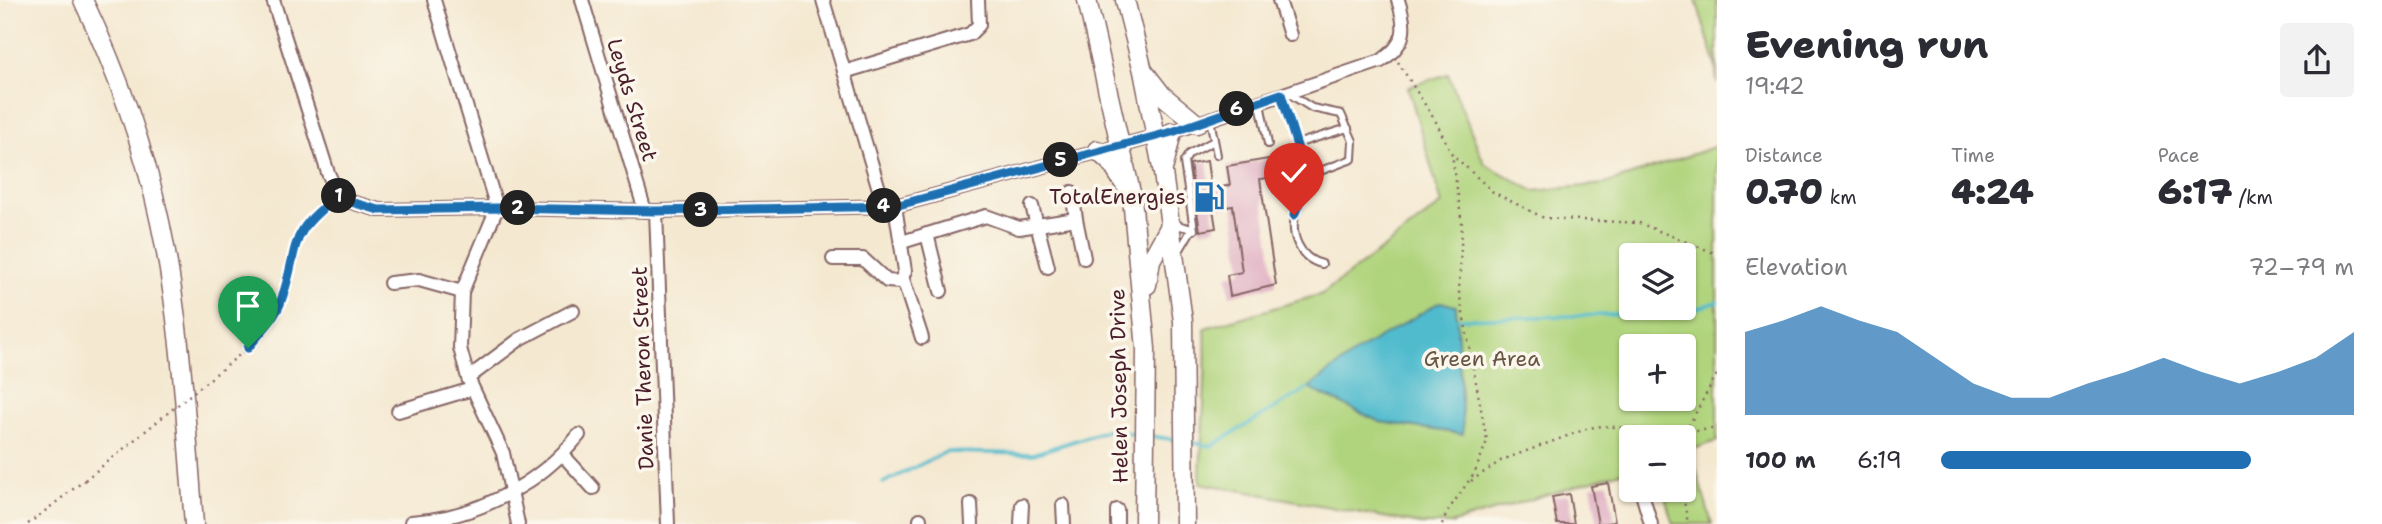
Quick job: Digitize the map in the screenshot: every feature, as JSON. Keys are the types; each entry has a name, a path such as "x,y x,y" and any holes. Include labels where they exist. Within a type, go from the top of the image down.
{"street":[{"path":"83,0 117,79 160,220 174,310 194,524"},
{"path":"273,0 324,163 334,186 351,202 379,210 497,208 651,211 890,206 1164,134 1367,66 1397,49 1405,33 1398,0"},
{"path":"434,0 497,208 463,292 460,348 470,383 503,453 518,524"},
{"name":"Leyds Street","path":"582,0 651,211"},
{"path":"823,0 844,72 902,242 903,279 922,338"},
{"path":"844,72 970,34 979,25 981,12 978,0"},
{"name":"Helen Joseph Drive","path":"1087,0 1132,197 1144,305 1144,524"},
{"path":"1125,0 1143,71 1164,134 1163,173 1186,368 1185,524"},
{"path":"1279,0 1290,35"},
{"path":"1143,71 1162,95 1203,121"},
{"path":"1097,150 1111,163 1132,197"},
{"path":"1072,192 1084,258"},
{"path":"1032,206 1048,267"},
{"name":"Danie Theron Street","path":"651,211 668,524"},
{"path":"902,242 986,216 1019,228 1076,219"},
{"path":"1144,305 1151,260 1171,224"},
{"path":"927,234 941,292"},
{"path":"833,259 863,259 887,281 894,283 903,279"},
{"path":"390,283 419,280 463,292"},
{"path":"398,411 470,383 520,339 573,311"},
{"path":"411,522 455,517 513,491 562,455 579,435"},
{"path":"562,455 593,488"},
{"path":"1645,502 1651,524"},
{"path":"971,504 972,524"},
{"path":"1021,524 1022,505"},
{"path":"1063,505 1064,524"},
{"path":"1117,510 1117,524"}],"lane":[{"path":"1284,93 1312,108 1337,111 1344,117 1348,128 1354,153 1352,159 1307,176"},
{"path":"1284,93 1296,145 1307,176 1306,193 1294,215 1297,243 1303,255 1322,264"},
{"path":"1260,101 1268,144"},
{"path":"1203,121 1214,141 1217,155"},
{"path":"1296,145 1348,128"},
{"path":"1194,230 1184,162 1189,154 1214,141"}],"path":[{"path":"1397,49 1452,154 1462,224 1459,292 1487,441 1484,455 1442,524"},
{"path":"1452,154 1493,192 1544,218 1639,223 1717,254"},
{"path":"28,524 248,348 279,306 300,231 313,215 341,194"},
{"path":"1688,425 1717,374"},
{"path":"1467,484 1502,460 1589,428 1619,428"},
{"path":"1696,432 1717,428"},
{"path":"1684,502 1688,524"}],"green space":[{"path":"1696,0 1717,0 1717,83 1715,62"},
{"name":"Green Area","path":"1448,74 1484,163 1534,191 1605,184 1717,146 1717,441 1696,448 1696,425 1619,425 1619,473 1450,524 1421,524 1200,483 1206,367 1205,328 1322,294 1442,204 1408,87"},
{"name":"Green Area","path":"1696,470 1712,524 1673,524 1667,502 1696,502"}],"water":[{"path":"1440,302 1456,306 1463,434 1380,422 1308,388 1359,350"}],"building":[{"path":"1280,157 1283,176 1260,179 1276,285 1230,296 1227,275 1242,272 1233,206 1213,209 1216,228 1200,231 1190,164 1207,161 1211,190 1230,185 1227,166"},
{"path":"1608,483 1615,522 1598,524 1591,486"},
{"path":"1569,494 1574,524 1557,524 1552,497"}],"waterway":[{"path":"1457,319 1683,313 1717,302"},
{"path":"1188,442 1212,446 1308,388"},
{"path":"883,483 946,452 1033,454 1108,430 1139,435"},
{"path":"1150,436 1177,440"}],"place":[{"name":"TotalEnergies","path":"1209,197"}],"route":[{"path":"248,348 267,327 279,306 288,278 292,251 300,231 313,215 341,194 351,202 379,210 497,208 656,211 895,206 1172,132 1281,94 1308,182 1306,193 1294,215"}]}
